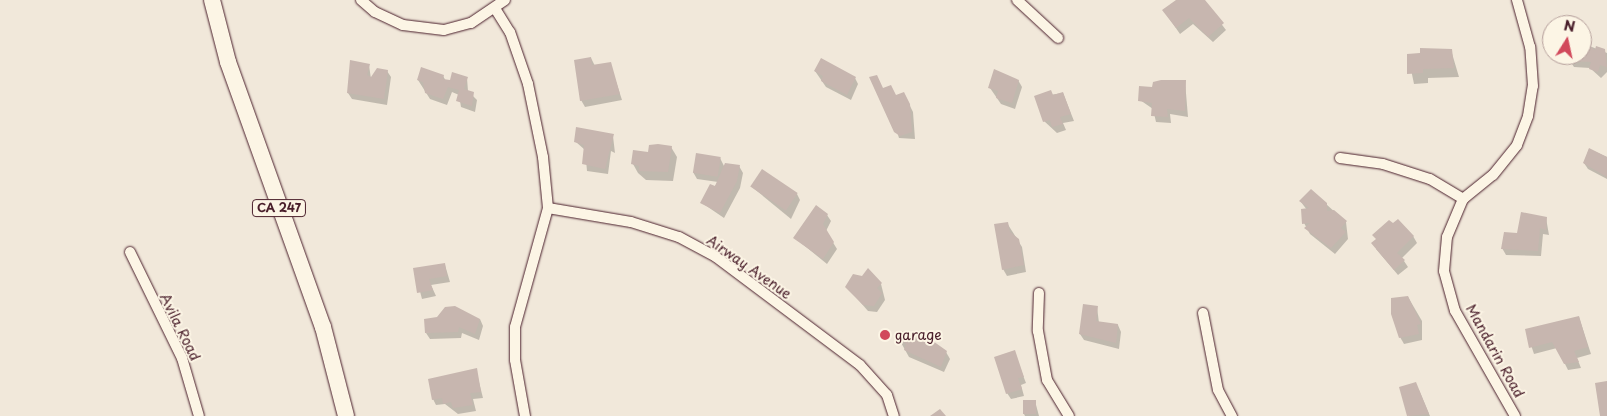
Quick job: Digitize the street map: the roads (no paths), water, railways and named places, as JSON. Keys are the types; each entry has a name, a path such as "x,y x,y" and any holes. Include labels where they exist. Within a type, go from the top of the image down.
{"main road":[{"name":"CA 247","path":"212,0 231,71 322,327 346,416"}],"street":[{"path":"361,0 374,12 403,25 444,30 496,10 505,0"},
{"path":"1017,0 1058,38"},
{"name":"Mandarin Road","path":"1515,416 1455,310 1444,272 1447,237 1463,199 1493,175 1517,144 1528,116 1533,86 1530,47 1518,0"},
{"path":"496,10 510,32 528,84 543,156 548,208 515,327 515,360 525,416"},
{"path":"1340,158 1383,164 1430,179 1463,199"},
{"name":"Airway Avenue","path":"548,208 631,222 679,237 716,257 860,365 887,395 894,416"},
{"name":"Avila Road","path":"130,252 182,358 199,416"},
{"path":"1039,294 1038,331 1047,380 1069,416"},
{"path":"1203,313 1218,390 1232,416"}],"place":[{"name":"garage","path":"885,335"}]}
